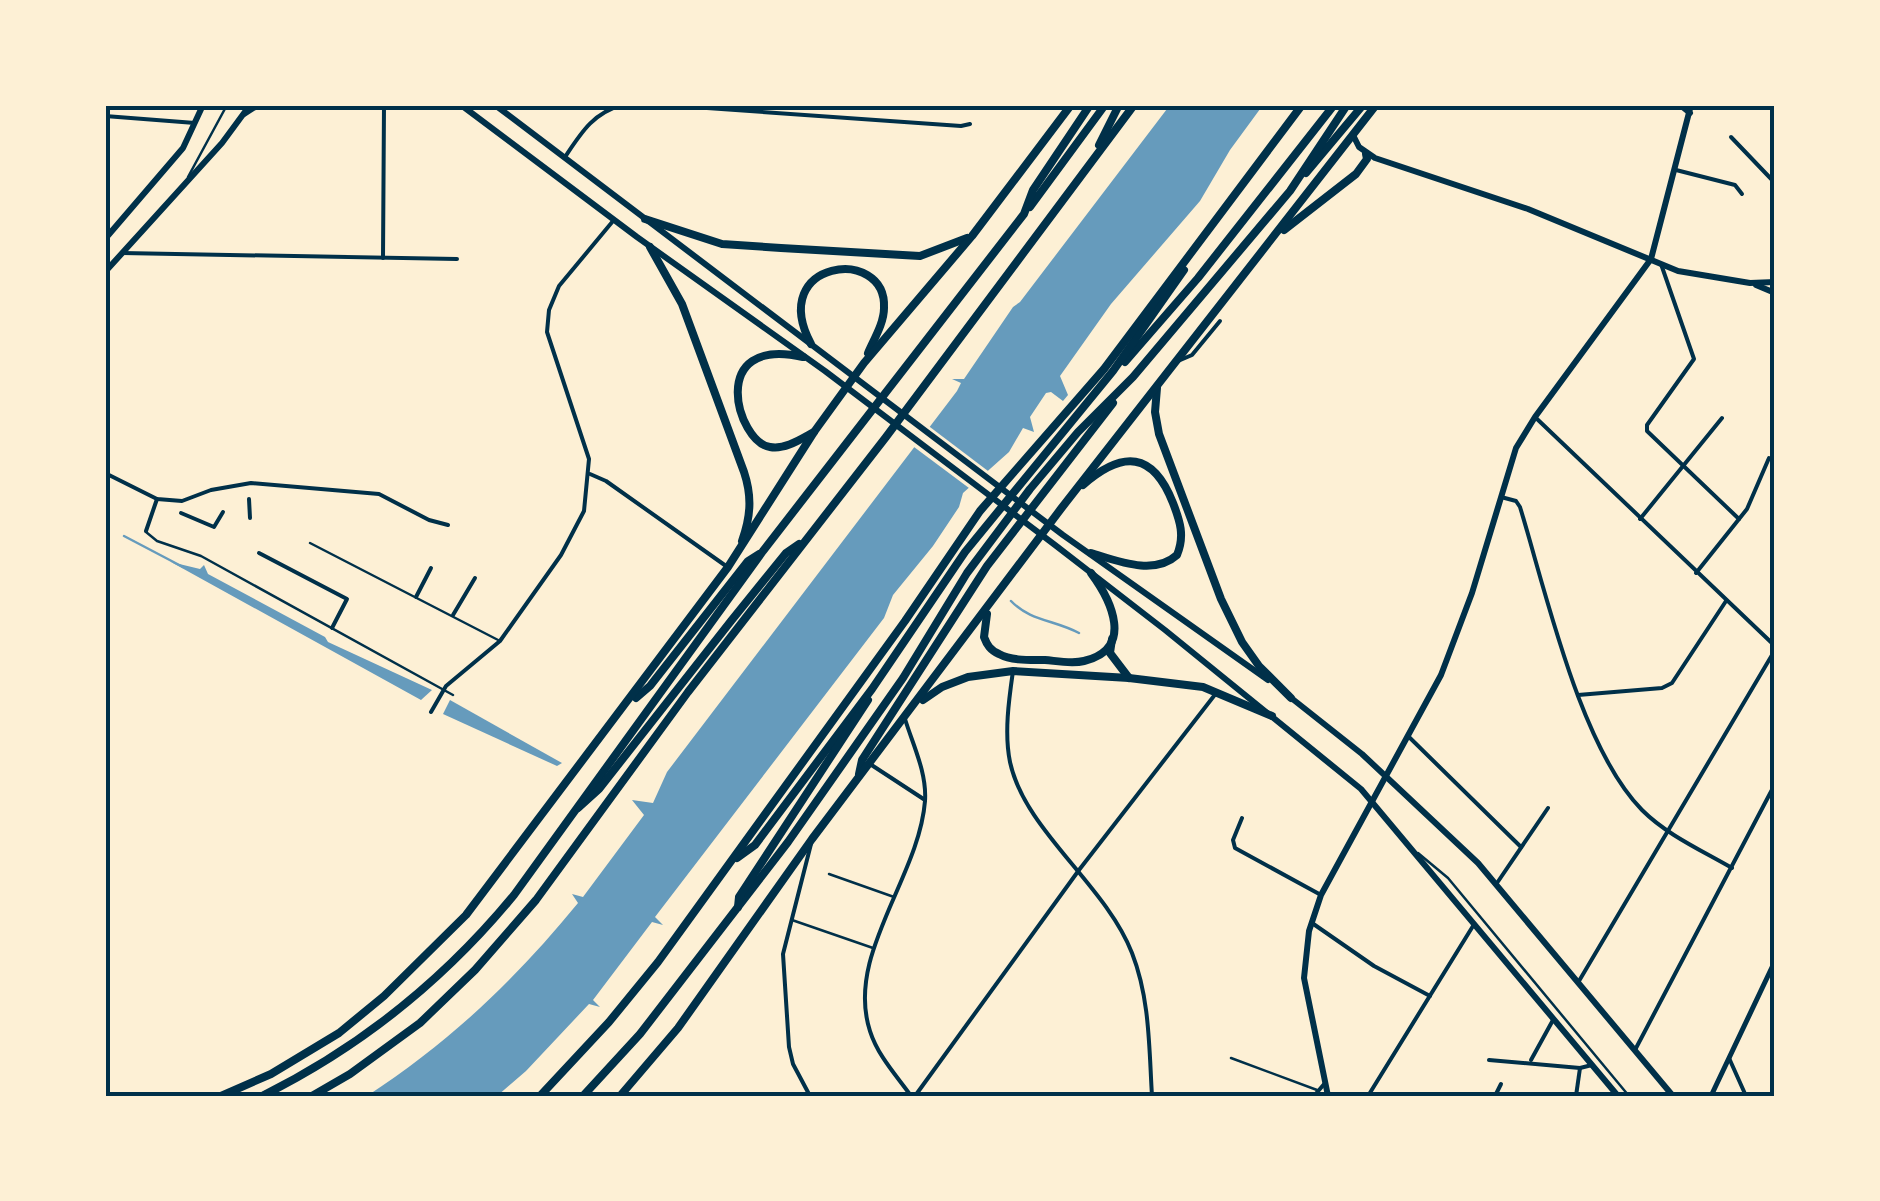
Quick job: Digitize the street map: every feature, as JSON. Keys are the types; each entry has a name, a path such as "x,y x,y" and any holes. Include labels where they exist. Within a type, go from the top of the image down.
{"highway":[{"path":"221,1096 271,1074 339,1032 384,996 466,915 728,567 814,432 864,363 972,236 1071,105"},
{"path":"1024,214 1033,190 1090,105"},
{"path":"264,1096 365,1036 436,980 514,895 763,551 1105,105"},
{"path":"1094,157 1105,128 1120,105"},
{"path":"312,1096 350,1074 420,1023 475,970 536,900 688,692 1134,105"},
{"path":"1113,371 1302,105"},
{"path":"729,864 755,844 872,689 991,517 1113,371 1198,278 1334,105"},
{"path":"1290,191 1347,105"},
{"path":"858,778 862,760 987,566 1134,377 1363,105"},
{"path":"620,1096 678,1028 812,839 1060,510 1376,105"},
{"path":"1277,235 1356,174 1367,159 1366,154"},
{"path":"646,218 722,244 920,256 972,236"},
{"path":"650,247 682,304 750,491 748,524 739,551"},
{"path":"540,1096 610,1022 729,864 980,511 1104,369 1194,253"},
{"path":"812,344 800,313 808,285 828,270 859,271 876,281 884,307 864,363"},
{"path":"803,357 782,352 763,354 744,370 737,392 746,424 760,444 790,444 814,432"},
{"path":"583,1096 640,1034 788,842 903,678 1003,524 1053,460 1134,377"},
{"path":"1162,378 1155,399 1159,434 1221,599 1242,642 1259,666 1291,698"},
{"path":"1060,510 1092,477 1118,463 1137,462 1159,474 1180,523 1182,545 1178,556 1163,565 1144,566 1091,553"},
{"path":"578,808 599,789 786,554 810,535"},
{"path":"625,708 650,686 748,561 763,551"},
{"path":"1091,573 1115,614 1110,653 1129,678"},
{"path":"991,605 984,637 992,650 1005,657 1082,662 1095,656 1112,639"},
{"path":"916,705 955,681 1013,670 1203,687 1272,716"},
{"path":"738,907 738,897 821,776 867,704 872,689"}],"main road":[{"path":"105,238 163,174 197,124 202,105"},
{"path":"105,272 186,184 250,105"},
{"path":"243,114 258,105"},
{"path":"461,105 825,372 1272,716 1372,802 1618,1096"},
{"path":"495,105 1062,535 1230,650 1386,776 1461,845 1673,1096"},
{"path":"1328,1096 1304,978 1312,922 1321,896 1452,648 1516,448 1651,260 1690,109 1680,105"},
{"path":"1353,135 1366,154 1528,208 1678,271 1775,282"},
{"path":"1750,282 1775,293"}],"street":[{"path":"383,258 384,105"},
{"path":"564,157 587,125 604,110 622,105"},
{"path":"664,105 788,116 970,124"},
{"path":"105,116 197,124"},
{"path":"1732,136 1775,183"},
{"path":"1676,170 1735,185 1742,194"},
{"path":"431,712 444,689 500,641 576,530 584,511 590,474 585,443 546,332 549,310 559,286 614,220"},
{"path":"122,253 457,259"},
{"path":"1660,264 1694,358 1646,428 1739,518"},
{"path":"1775,293 1775,356"},
{"path":"1174,363 1192,355 1220,321"},
{"path":"1535,417 1775,648 1578,982"},
{"path":"1640,520 1722,418"},
{"path":"1696,573 1752,499 1769,458"},
{"path":"105,473 157,500 182,501 211,490 252,483 379,494 429,520 448,525"},
{"path":"590,474 606,481 728,567"},
{"path":"1501,497 1516,501 1520,507 1578,694 1601,748 1628,794 1668,831 1732,868"},
{"path":"248,499 250,518"},
{"path":"146,531 157,500"},
{"path":"181,513 214,527 223,512"},
{"path":"259,553 347,599 332,628"},
{"path":"416,597 431,568"},
{"path":"453,615 475,578"},
{"path":"1578,694 1646,690 1672,683 1726,601"},
{"path":"1013,670 1008,711 1010,763 1028,803 1122,930 1146,1000 1152,1096"},
{"path":"906,718 924,781 920,838 874,948 864,988 877,1050 913,1096 1216,692"},
{"path":"1408,736 1521,848"},
{"path":"869,764 925,800"},
{"path":"1634,1050 1775,784"},
{"path":"1496,886 1548,808"},
{"path":"1242,818 1233,840 1235,848 1321,896"},
{"path":"810,1096 792,1064 783,954 812,839"},
{"path":"1312,922 1374,966 1430,996"},
{"path":"1368,1096 1473,926"},
{"path":"1711,1096 1775,961"},
{"path":"1532,1062 1553,1020"},
{"path":"1728,1058 1746,1096"},
{"path":"1489,1060 1592,1066"},
{"path":"1576,1096 1580,1068"},
{"path":"1314,1096 1325,1083"},
{"path":"1495,1096 1501,1084"}],"lane":[{"path":"186,184 190,168 228,105"},
{"path":"146,531 152,538 201,556 453,695"},
{"path":"310,543 500,641"},
{"path":"1412,849 1448,878 1630,1096"},
{"path":"830,874 896,898"},
{"path":"792,920 874,948"},
{"path":"1232,1058 1318,1090"}],"water":[{"path":"1170,105 1263,105 1200,201 1111,304 1060,376 1068,395 1063,401 1051,392 1046,393 1030,417 1034,432 1023,428 1009,452 963,493 959,507 933,546 893,595 884,618 655,917 663,925 652,922 593,1000 600,1007 589,1004 497,1096 367,1096 480,1008 578,903 572,894 583,897 644,815 632,800 653,803 667,772 957,391 961,383 952,379 964,379 1013,307"},
{"path":"171,562 200,569 204,565 208,574 328,642 432,690 421,700"},
{"path":"450,700 562,763 557,766 443,714"}],"pier":[{"path":"926,424 992,474 973,491 910,444"}],"waterway":[{"path":"124,536 183,567"},
{"path":"1011,601 1026,613 1079,633"}]}
